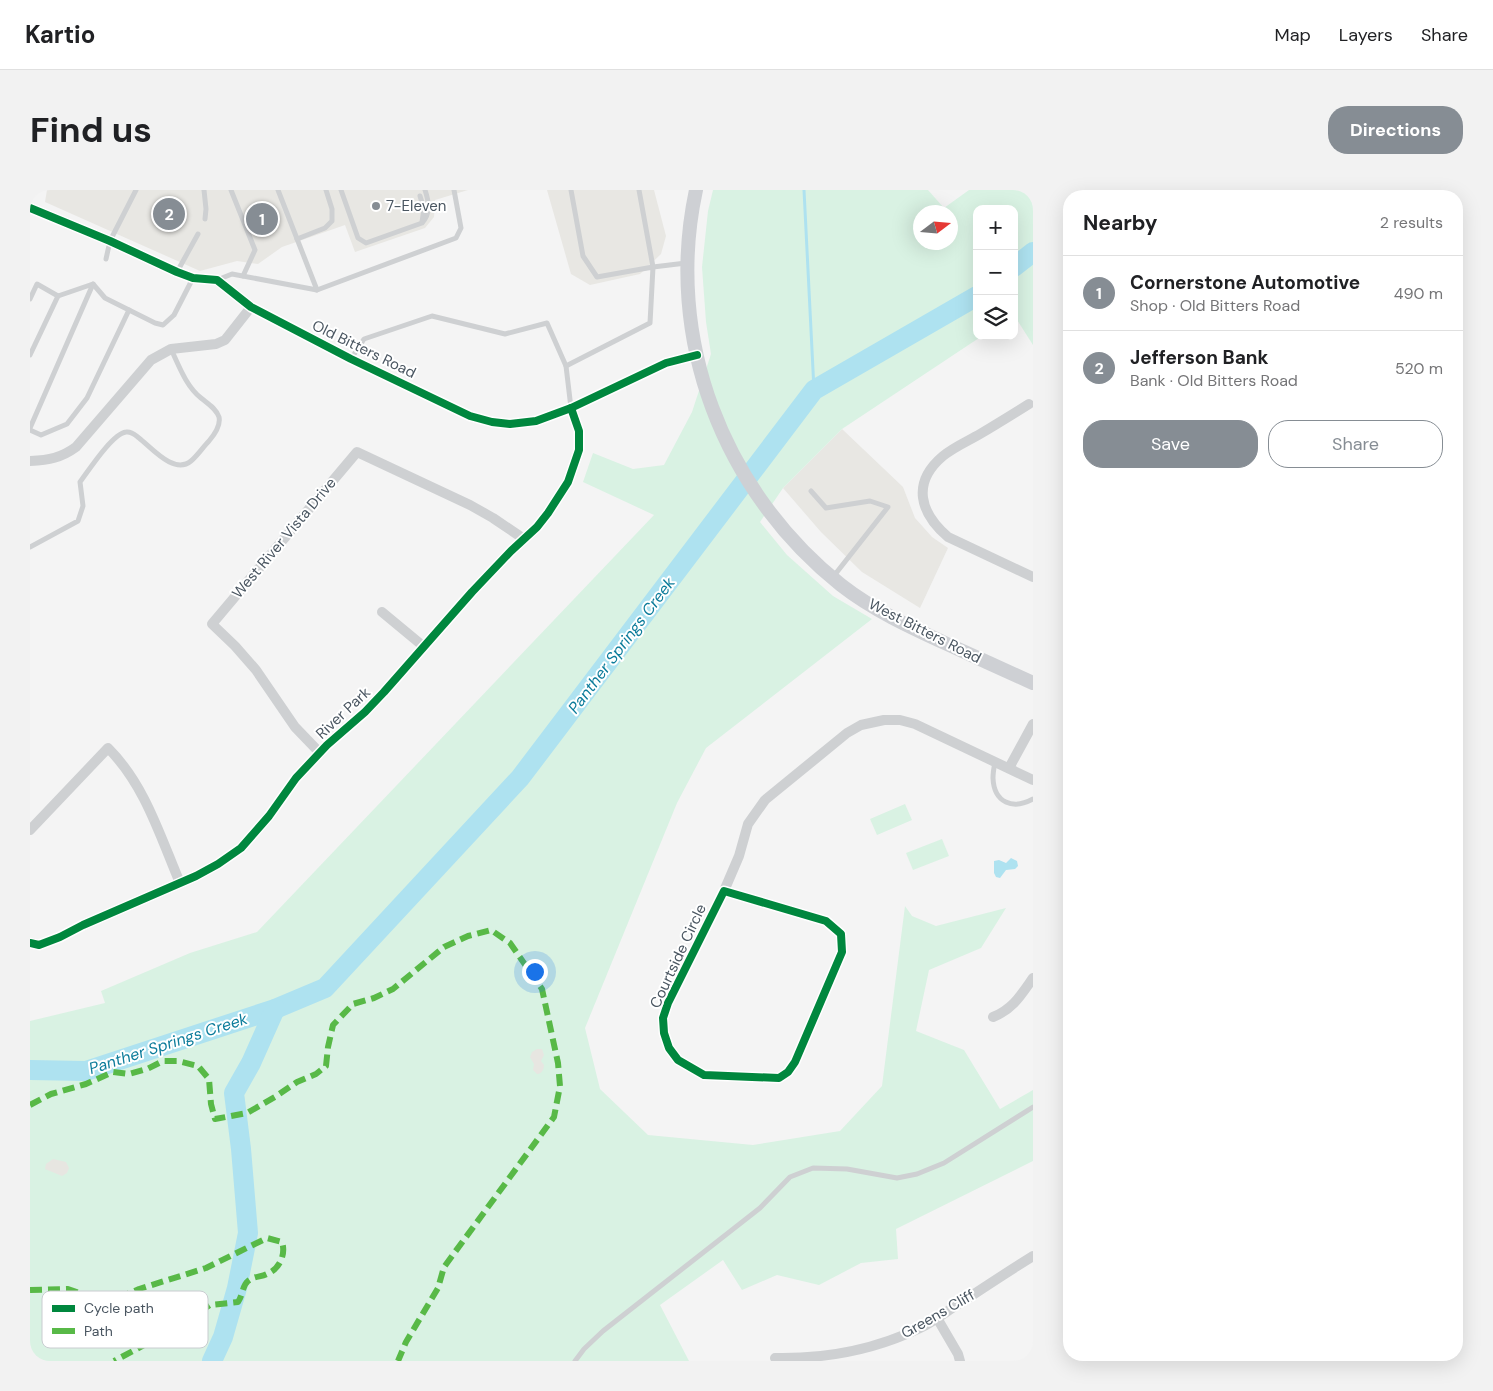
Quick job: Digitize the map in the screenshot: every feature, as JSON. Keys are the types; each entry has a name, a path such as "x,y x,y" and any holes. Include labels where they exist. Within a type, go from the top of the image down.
{"main road":[{"name":"West Bitters Road","path":"696,190 692,207 688,263 687,289 690,322 704,384 718,423 735,461 757,496 772,516 810,558 832,577 879,610 914,629 1033,683"}],"street":[{"path":"31,211 110,241 193,278 217,280"},
{"name":"Old Bitters Road","path":"217,280 251,307 352,359 470,416 492,422 510,424 536,421 571,408 666,364 697,355"},
{"path":"30,461 56,459 66,454 76,447 151,360 171,349 216,344 225,340 251,307"},
{"path":"1029,404 944,456 931,469 924,486 923,503 928,516 948,537 1033,577"},
{"name":"River Park","path":"30,943 39,944 60,937 180,884 218,864 241,848 269,816 296,778 384,692 472,592 548,513 568,482 579,450 579,431 571,408"},
{"name":"West River Vista Drive","path":"320,753 295,727 256,670 212,624 357,452 470,505 524,539"},
{"path":"382,612 423,646"},
{"name":"Courtside Circle","path":"724,891 826,921 841,934 842,952 813,1020 794,1062 788,1072 779,1078 704,1075 678,1060 669,1048 664,1033 664,1018 668,1003 724,891 739,856 748,824 760,805 847,733 861,725 884,720 900,720 915,724 1009,768 1031,776"},
{"path":"1009,768 1033,724"},
{"path":"30,830 108,748 121,761 137,784 180,884"},
{"path":"993,1017 1004,1013 1014,1004 1033,978"},
{"name":"Greens Cliff","path":"775,1358 805,1358 852,1352 899,1337 937,1318 1033,1256"},
{"path":"937,1318 958,1354 960,1361"}],"lane":[{"path":"106,259 110,241 136,190"},
{"path":"204,190 205,219"},
{"path":"231,190 254,250 243,276"},
{"path":"278,190 317,290"},
{"path":"297,239 325,228 332,221 332,209 326,190"},
{"path":"341,190 358,238 366,243 422,223 427,217 429,207 425,190"},
{"path":"217,280 232,274 317,290 456,238 461,228 454,190"},
{"path":"571,190 583,256 597,277 688,263"},
{"path":"566,366 650,323 653,267 639,190"},
{"path":"420,196 424,209 422,223"},
{"path":"177,272 198,234"},
{"path":"93,284 105,298 163,325 174,315 193,278"},
{"path":"30,298 37,284 58,296"},
{"path":"93,284 30,429 41,435 67,424 87,398 129,310"},
{"path":"30,355 58,296 93,284"},
{"path":"352,359 364,339 432,316 505,334 547,323 566,366 571,408"},
{"path":"30,547 78,521 83,506 80,482 115,438 124,432 132,432 165,459 175,464 184,465 190,462 214,435 219,423 219,416 210,404 199,397 188,383 171,349"},
{"path":"811,491 826,508 870,501 888,507 832,577"},
{"path":"995,761 993,779 997,792 1005,802 1012,805 1024,804 1033,799"},
{"path":"575,1361 584,1349 603,1331 760,1208 790,1177 813,1168 847,1169 897,1178 917,1174 944,1163 1033,1107"}],"shaded area":[{"path":"47,190 468,190 435,200 434,217 425,228 355,252 345,225 282,247 258,264 237,261 200,271 45,202"},
{"path":"547,190 654,190 666,236 661,254 640,274 590,285 571,274"},
{"path":"842,429 903,487 915,518 932,537 948,548 920,608 862,572 821,532 783,488"}],"green space":[{"path":"713,190 928,190 941,205 913,205 913,250 958,250 958,205 948,205 969,190 1033,190 1033,345 1018,321 1018,205 973,205 973,340 976,340 842,429 783,488 760,522 787,555 833,596 872,619 706,748 677,803 585,1028 600,1089 648,1135 753,1145 840,1131 882,1086 905,906 912,916 936,926 1006,908 981,948 929,970 916,1031 964,1050 1000,1109 1033,1090 1033,1161 896,1229 898,1259 861,1263 819,1285 777,1275 742,1290 723,1260 660,1305 689,1361 30,1361 30,1021 105,1003 101,991 190,953 257,932 654,515 583,482 593,453 633,469 664,465 692,412 711,354 706,322 702,267 708,211"},
{"path":"905,804 912,820 877,835 870,819"},
{"path":"942,839 949,856 913,870 906,853"}],"sand":[{"path":"542,1049 544,1055 541,1061 544,1068 537,1074 533,1070 534,1064 530,1057 532,1052"},
{"path":"53,1159 66,1162 69,1168 67,1173 62,1176 45,1169 46,1164"}],"water":[{"path":"1011,858 1017,861 1018,866 1015,869 1006,870 1000,878 996,877 994,861 999,860 1006,863"}],"waterway":[{"path":"804,190 814,390"},
{"name":"Panther Springs Creek","path":"1018,264 1033,252"},
{"name":"Panther Springs Creek","path":"30,1070 86,1071 275,1009 325,988 520,778 814,390 973,298"},
{"name":"Panther Springs Creek","path":"212,1361 223,1337 237,1288 248,1233 234,1093 251,1063 275,1009"}],"marked path":[{"path":"30,1105 51,1094 86,1084 113,1072 129,1074 147,1069 163,1061 178,1061 198,1066 209,1079 211,1104 215,1119 247,1113 297,1082 316,1074 326,1066 333,1025 353,1004 374,998 393,989 444,947 468,936 491,930 510,943 542,989 558,1063 560,1086 554,1117 444,1267 438,1288 406,1342 398,1361"},
{"path":"134,1291 206,1268 267,1238 282,1242 283,1251 279,1265 272,1272 248,1281 238,1302 208,1306"},
{"path":"30,1290 68,1289 74,1291"},
{"path":"114,1361 139,1348"}],"cycle path":[{"path":"30,208 110,241 177,272 193,278 217,280 251,307 351,359 470,416 492,422 510,424 536,421 571,408 666,363 697,355"},
{"path":"30,943 39,945 60,937 83,925 196,876 241,848 269,816 296,778 327,745 365,712 472,592 537,527 548,513 568,482 579,450 579,431 571,408"},
{"path":"724,891 826,921 841,934 842,952 795,1062 788,1072 779,1078 704,1075 678,1060 669,1048 664,1033 663,1018 668,1003 724,891"}],"place":[{"name":"7-Eleven","path":"376,206"},
{"name":"Jefferson Bank","path":"169,214"},
{"name":"Cornerstone Automotive","path":"262,219"}]}
